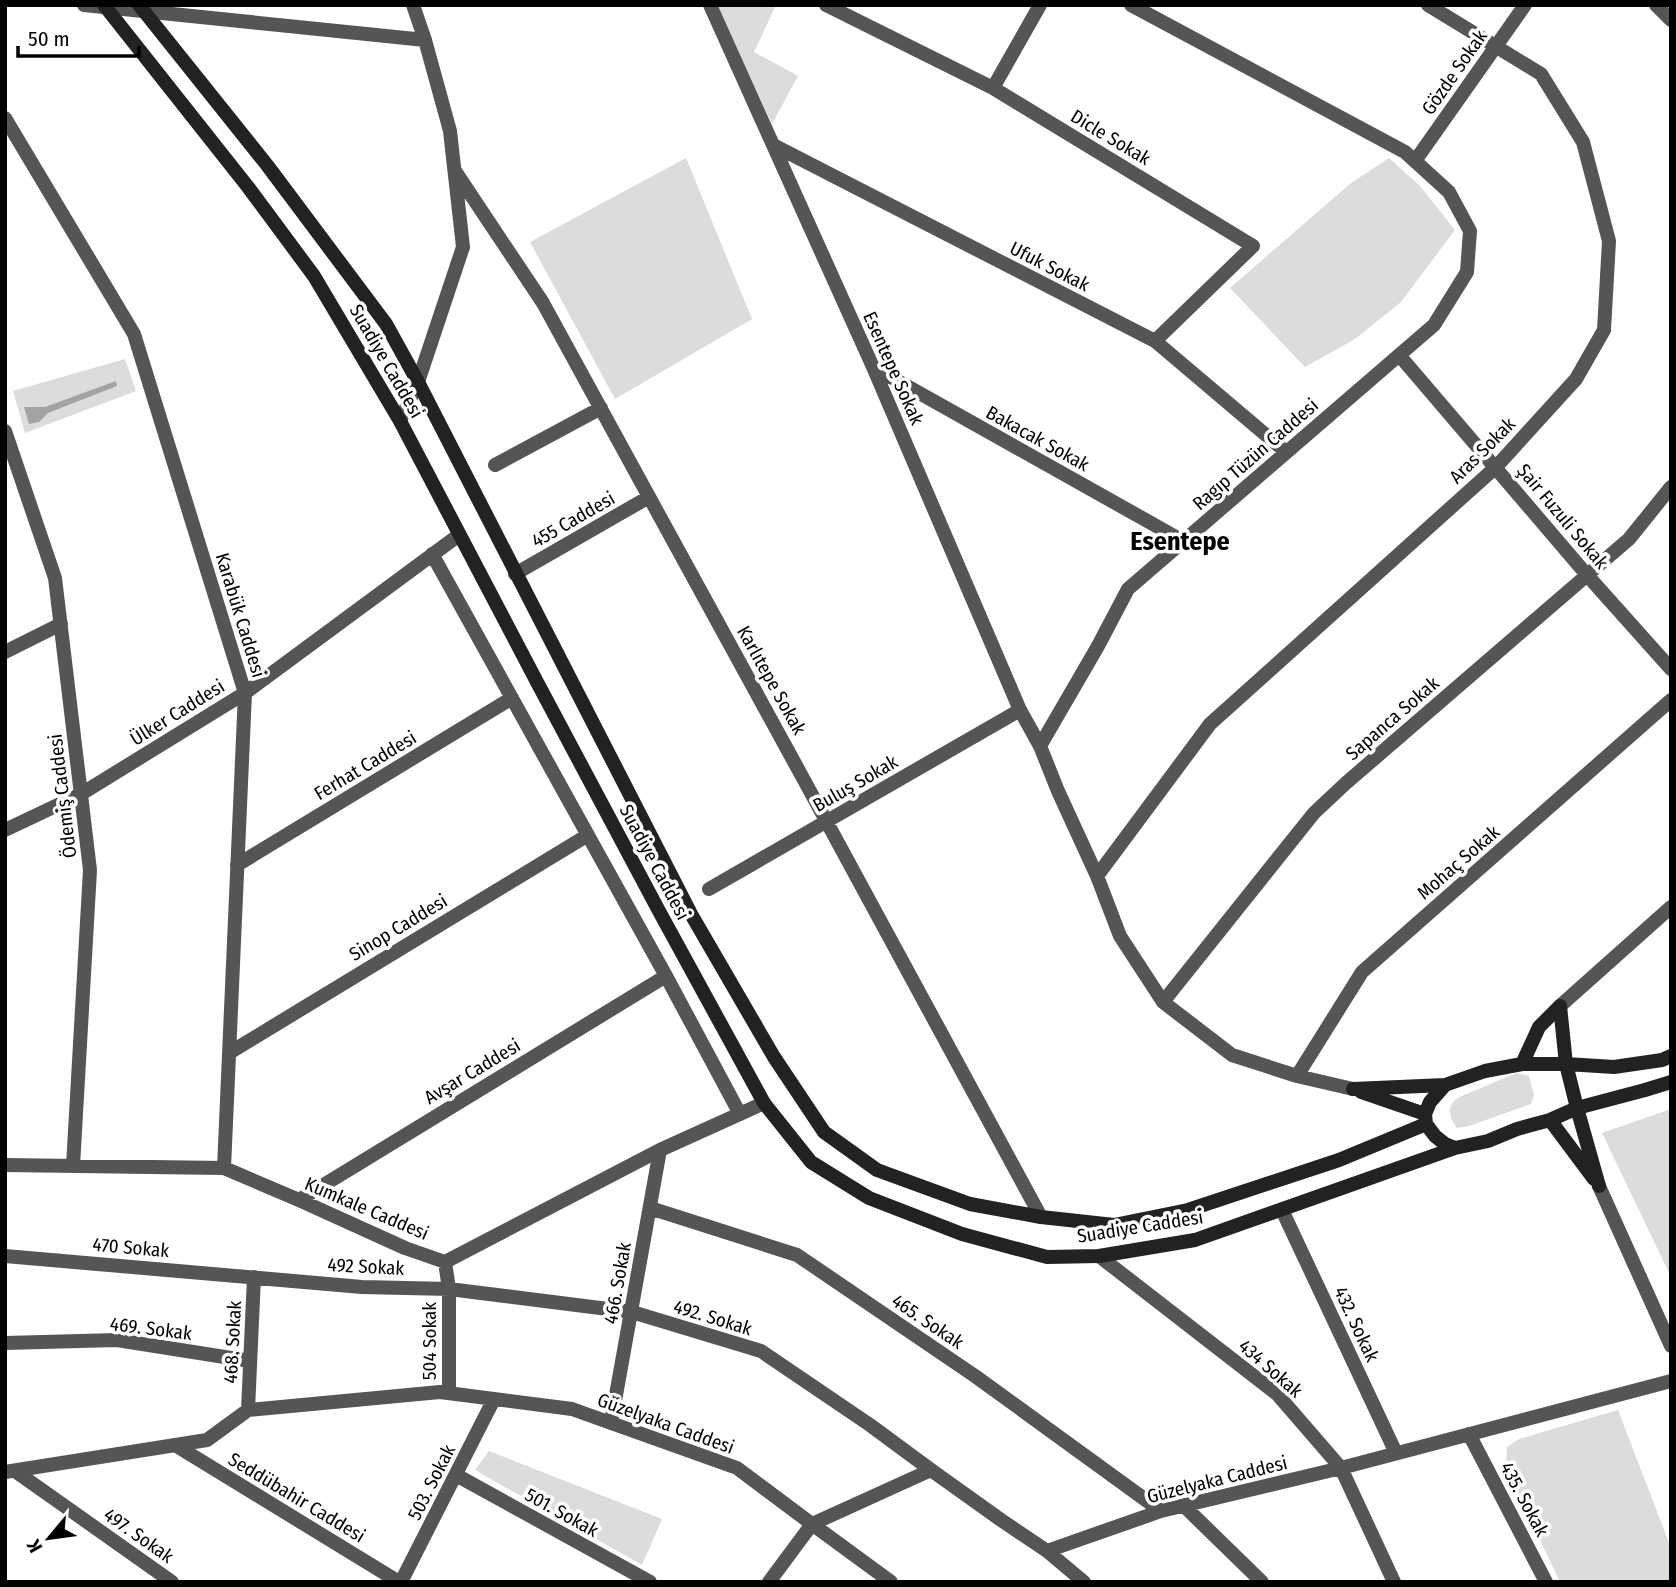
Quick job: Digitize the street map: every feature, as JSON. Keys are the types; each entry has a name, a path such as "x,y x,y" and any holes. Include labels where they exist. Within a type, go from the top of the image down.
{"main road":[{"name":"Suadiye Caddesi","path":"105,6 248,187 314,276 401,421 659,911 764,1103 811,1162 869,1198 962,1234 1047,1257 1099,1256 1195,1240 1455,1148 1550,1120 1577,1108 1671,1082"},
{"name":"Suadiye Caddesi","path":"141,8 267,165 386,324 691,914 774,1057 824,1132 877,1170 970,1204 1041,1217 1114,1225 1188,1210 1339,1160 1426,1119"},
{"path":"1522,1064 1539,1027 1560,1006"},
{"path":"1560,1006 1566,1064 1600,1186"},
{"path":"1353,1089 1445,1085 1485,1071 1522,1064 1614,1067 1662,1060 1671,1056"},
{"path":"1426,1119 1430,1102 1445,1085"},
{"path":"1353,1089 1426,1119 1435,1136 1444,1144 1455,1148"},
{"path":"1550,1120 1600,1186"}],"street":[{"path":"84,5 141,8 425,40"},
{"path":"401,421 418,382 463,247 450,131 414,5"},
{"name":"Esentepe Sokak","path":"710,5 873,367 1020,710 1040,746"},
{"name":"Dicle Sokak","path":"826,5 993,88 1253,246 1156,341"},
{"path":"993,88 1040,5"},
{"name":"Ragıp Tüzün Caddesi","path":"1040,746 1128,589 1434,325 1467,272 1470,231 1449,192 1405,152 1132,5"},
{"name":"Aras Sokak","path":"1097,876 1210,724 1496,467 1576,379 1604,330 1609,241 1583,142 1541,74 1428,5"},
{"name":"Gözde Sokak","path":"1415,161 1525,5"},
{"path":"1656,5 1671,20"},
{"name":"Karabük Caddesi","path":"5,118 134,334 245,693 224,1168"},
{"name":"Ufuk Sokak","path":"775,146 1156,341 1286,452"},
{"name":"Karlıtepe Sokak","path":"455,171 543,303 1041,1217"},
{"name":"Şair Fuzuli Sokak","path":"1399,355 1671,669"},
{"name":"Bakacak Sokak","path":"873,367 1183,541"},
{"path":"495,465 601,408"},
{"name":"Ödemiş Caddesi","path":"5,431 55,578 90,870 74,1166"},
{"name":"Sapanca Sokak","path":"1163,1002 1314,813 1629,539 1671,487"},
{"name":"455 Caddesi","path":"515,574 649,497"},
{"name":"Ülker Caddesi","path":"5,830 81,794 245,693 459,535"},
{"path":"432,554 740,1114"},
{"path":"5,653 61,624"},
{"name":"Ferhat Caddesi","path":"237,865 512,698"},
{"name":"Mohaç Sokak","path":"1297,1076 1362,972 1671,700"},
{"name":"Buluş Sokak","path":"709,889 1020,710"},
{"path":"1040,746 1120,936 1163,1002 1232,1055 1297,1076 1353,1089"},
{"name":"Sinop Caddesi","path":"229,1053 588,835"},
{"path":"1560,1006 1671,907"},
{"name":"Avşar Caddesi","path":"299,1200 666,976"},
{"name":"Kumkale Caddesi","path":"5,1165 224,1168 405,1248 446,1262 660,1150 764,1103"},
{"name":"466. Sokak","path":"611,1423 660,1150"},
{"path":"1600,1186 1671,1346"},
{"name":"465. Sokak","path":"650,1208 797,1255 975,1376 1161,1511"},
{"name":"432. Sokak","path":"1282,1210 1396,1453"},
{"name":"470 Sokak","path":"5,1256 254,1277"},
{"name":"434 Sokak","path":"1099,1256 1277,1394 1341,1468 1394,1582"},
{"path":"446,1262 449,1289"},
{"name":"492 Sokak","path":"254,1277 362,1287 449,1289"},
{"name":"468. Sokak","path":"248,1410 254,1277"},
{"name":"492. Sokak","path":"449,1289 632,1312 761,1351 931,1470"},
{"name":"504 Sokak","path":"449,1289 449,1393"},
{"name":"469. Sokak","path":"5,1343 117,1340 250,1361"},
{"name":"Güzelyaka Caddesi","path":"1047,1551 1183,1505 1341,1468 1671,1381"},
{"name":"Güzelyaka Caddesi","path":"248,1410 440,1392 572,1409 737,1468 891,1582"},
{"name":"503. Sokak","path":"400,1582 494,1399"},
{"path":"10,1471 207,1440 248,1410"},
{"name":"435. Sokak","path":"1469,1434 1546,1582"},
{"name":"Seddübahir Caddesi","path":"175,1445 400,1582"},
{"path":"769,1582 813,1524 931,1470 1047,1551 1084,1582"},
{"name":"497. Sokak","path":"10,1471 172,1582"},
{"name":"501. Sokak","path":"456,1475 650,1582"},
{"path":"1183,1505 1262,1582"}],"shaded area":[{"path":"716,5 776,5 754,52 798,76 772,124"},
{"path":"686,158 752,319 615,399 530,242"},
{"path":"1389,158 1420,186 1455,230 1401,302 1355,339 1305,367 1230,288 1351,183"},
{"path":"125,359 136,391 25,433 13,391"},
{"path":"116,381 117,386 48,413 39,422 29,424 24,407 45,407"},
{"path":"1517,1073 1529,1076 1534,1095 1531,1104 1457,1128 1450,1112 1453,1102"},
{"path":"1671,1109 1671,1277 1602,1133"},
{"path":"1618,1410 1671,1548 1671,1579 1666,1582 1560,1582 1506,1469 1507,1447 1519,1439"},
{"path":"489,1451 662,1519 642,1565 475,1470"}],"district":[{"name":"Esentepe","path":"1180,541"}]}
